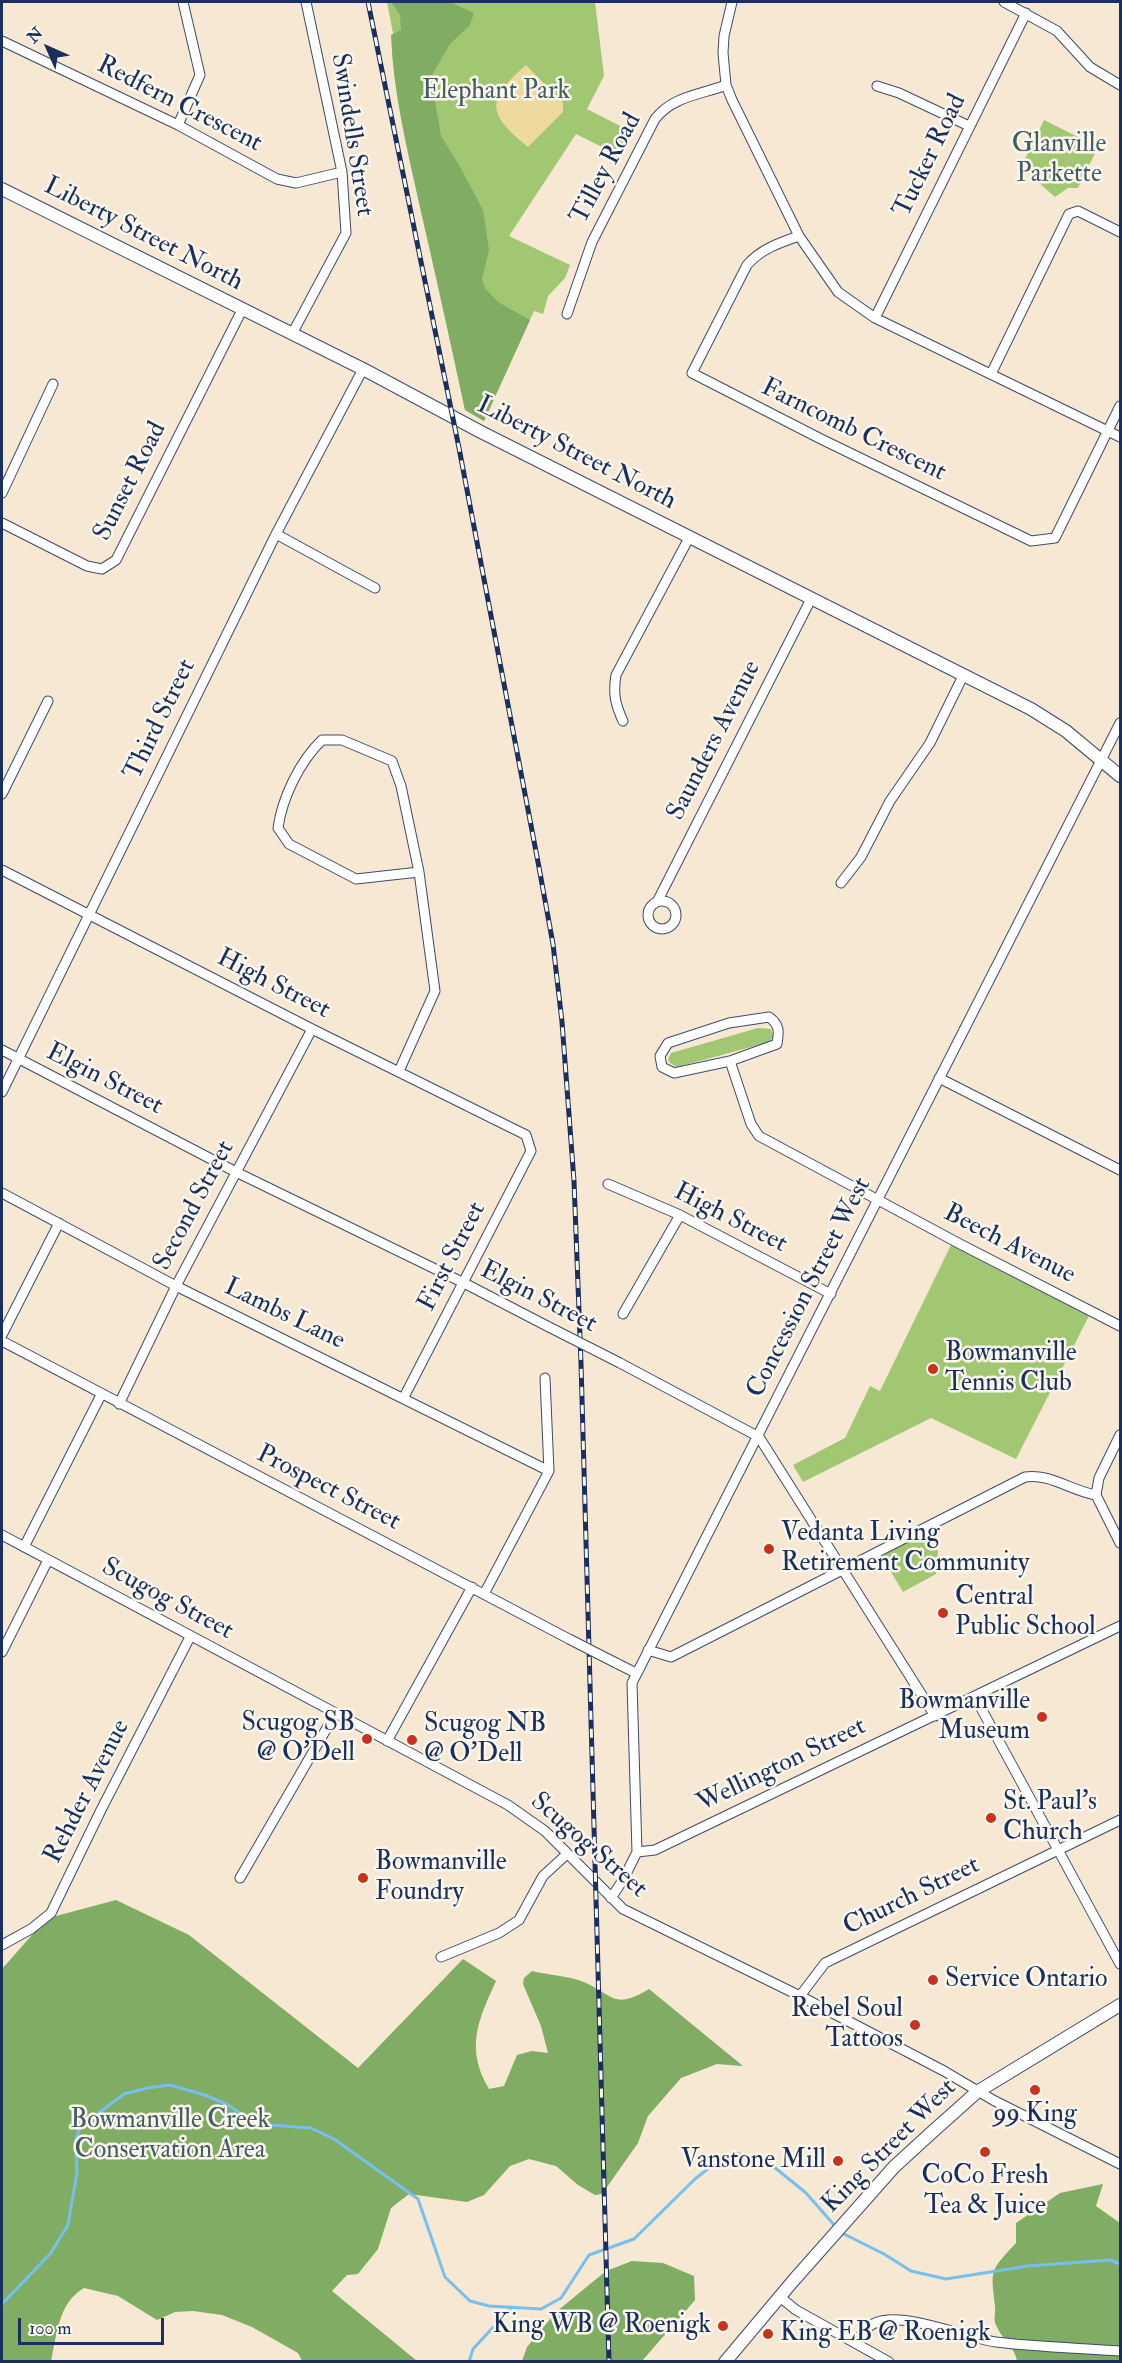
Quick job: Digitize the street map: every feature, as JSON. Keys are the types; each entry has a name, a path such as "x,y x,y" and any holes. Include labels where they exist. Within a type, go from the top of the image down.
{"main road":[{"name":"Liberty Street North","path":"2,189 363,369 481,432 1031,709 1066,731 1120,776"},
{"name":"King Street West","path":"725,2361 894,2168 977,2092 1120,2005"}],"street":[{"path":"178,125 200,75 183,2"},
{"name":"Swindells Street","path":"292,334 346,233 342,172 306,2"},
{"path":"732,2 724,36 726,85 798,236 838,292 874,318 1120,438"},
{"path":"1004,2 1058,31 1090,67 1120,85"},
{"name":"Tucker Road","path":"874,318 1026,13"},
{"name":"Redfern Crescent","path":"2,41 178,125 277,178 296,183 342,172"},
{"name":"Tilley Road","path":"567,314 592,242 655,119 662,110 681,98 726,85"},
{"path":"877,86 899,93 969,126"},
{"path":"992,374 1070,214 1078,212 1120,232"},
{"name":"Farncomb Crescent","path":"798,236 764,250 747,265 692,373 821,439 1031,541 1055,538 1108,432"},
{"name":"Sunset Road","path":"2,523 87,566 102,569 116,560 242,310"},
{"name":"Third Street","path":"2,1092 276,534 363,369"},
{"path":"2,493 53,384"},
{"path":"1108,432 1120,406"},
{"path":"276,534 375,588"},
{"path":"623,721 615,704 613,691 615,675 690,536"},
{"name":"Saunders Avenue","path":"657,902 811,599"},
{"path":"841,883 861,856 890,801 930,743 963,676"},
{"path":"2,794 48,701"},
{"name":"Concession Street West","path":"637,1852 632,1683 636,1673 759,1437 939,1078 1103,761 1120,723"},
{"path":"399,1071 435,992 419,872 401,786 392,761 342,740 322,740 309,752 281,809 278,828 289,844 356,879 419,872"},
{"name":"High Street","path":"2,870 312,1029 526,1135"},
{"path":"769,1017 776,1023 779,1032 777,1044 730,1061 674,1073 662,1067 660,1056 668,1043 729,1023 769,1017"},
{"name":"Second Street","path":"119,1404 176,1286 312,1029"},
{"name":"Elgin Street","path":"2,1050 236,1172 464,1283 759,1437 935,1716"},
{"name":"Beech Avenue","path":"730,1061 751,1124 759,1136 1120,1326"},
{"path":"939,1078 1120,1170"},
{"name":"First Street","path":"404,1397 531,1151 526,1135"},
{"name":"High Street","path":"608,1184 680,1215 831,1294"},
{"name":"Lambs Lane","path":"2,1194 176,1286 404,1397 549,1471"},
{"path":"623,1314 680,1215"},
{"path":"2,1335 59,1223"},
{"name":"Prospect Street","path":"2,1341 101,1395 636,1673"},
{"path":"484,1594 549,1471 545,1378"},
{"path":"24,1547 101,1395"},
{"path":"1120,1435 1099,1478 1096,1495 1120,1543"},
{"path":"648,1650 671,1657 1025,1478 1038,1475 1081,1492 1096,1495"},
{"name":"Scugog Street","path":"2,1535 508,1805 545,1831 623,1910 800,1996 944,2071 977,2092 1120,2164"},
{"path":"2,1652 48,1560"},
{"path":"387,1741 472,1587"},
{"name":"Wellington Street","path":"637,1852 655,1850 1120,1626"},
{"name":"Rehder Avenue","path":"2,1945 31,1929 51,1913 190,1637"},
{"path":"975,1697 1120,1964"},
{"path":"240,1878 335,1714"},
{"name":"Church Street","path":"800,1996 825,1963 1120,1820"},
{"path":"611,1898 637,1852"},
{"path":"441,1958 498,1933 519,1920 543,1875 567,1854"},
{"path":"780,2297 796,2310 889,2361"},
{"path":"855,2342 866,2328 877,2322 889,2320 905,2321 995,2342 1120,2351"}],"green space":[{"name":"Elephant Park","path":"387,2 595,2 604,76 587,109 632,132 620,156 576,134 509,236 570,265 565,278 548,296 543,314 534,311 484,421 465,410"},
{"path":"391,2 450,2 474,13 470,25 450,44 431,77 441,136 483,210 489,250 482,279 485,288 498,302 530,320 484,421 465,410 419,203 401,120 392,56 391,35 401,30 400,15"},
{"name":"Glanville Parkette","path":"1044,120 1098,147 1078,188 1068,188 1055,197 1021,167"},
{"path":"758,1028 771,1029 773,1037 770,1042 677,1067 668,1059 671,1053"},
{"path":"951,1245 1089,1316 1016,1459 931,1418 803,1482 793,1465 845,1438 870,1386 880,1391"},
{"path":"925,1533 938,1551 936,1574 903,1592 881,1555"},
{"name":"Bowmanville Creek Conservation Area","path":"116,1900 189,1935 358,2068 463,1959 496,1981 480,2022 476,2048 477,2061 489,2089 504,2086 517,2055 532,2051 548,2053 541,2026 523,1984 524,1978 532,1971 578,1980 621,2000 649,1989 743,2066 717,2064 681,2078 648,2116 638,2143 602,2194 595,2195 578,2185 556,2166 529,2159 510,2166 484,2195 467,2202 409,2194 391,2208 378,2249 358,2274 347,2275 332,2291 417,2361 302,2361 298,2353 252,2327 222,2315 193,2311 175,2312 157,2320 118,2296 84,2288 75,2294 64,2311 57,2330 51,2361 2,2361 2,1969 39,1927 56,1916"},
{"path":"1103,2184 1096,2206 1120,2223 1120,2361 1017,2361 1014,2351 995,2323 993,2285 996,2266 1016,2243 1016,2223 1060,2193"},
{"path":"632,2261 663,2263 694,2276 695,2300 642,2361 522,2361 527,2347 556,2312 606,2271"}],"sand":[{"path":"526,65 563,103 563,112 528,147 504,125 496,106 498,97 504,88"}],"waterway":[{"path":"2,2304 50,2254 68,2225 77,2173 76,2139 80,2127 124,2094 170,2085 205,2095 228,2105 257,2124 311,2128 334,2139 418,2199 445,2277 470,2301 489,2306 541,2309 561,2298 589,2255 634,2239 695,2179 723,2157 735,2153 768,2162 806,2193 835,2226"},
{"path":"842,2233 884,2254 911,2271 946,2279 1028,2266 1110,2260 1120,2264"},
{"path":"469,2362 473,2349 510,2309"}],"railway":[{"path":"368,2 459,448 538,862 553,944 562,1022 574,1181 581,1363 609,2362"}],"place":[{"name":"Bowmanville Tennis Club","path":"933,1369"},
{"name":"Vedanta Living Retirement Community","path":"769,1549"},
{"name":"Central Public School","path":"943,1613"},
{"name":"Bowmanville Museum","path":"1042,1717"},
{"name":"Scugog SB @ O'Dell","path":"367,1739"},
{"name":"Scugog NB @ O'Dell","path":"412,1740"},
{"name":"St. Paul's Church","path":"991,1818"},
{"name":"Bowmanville Foundry","path":"363,1878"},
{"name":"Service Ontario","path":"933,1980"},
{"name":"Rebel Soul Tattoos","path":"915,2025"},
{"name":"99 King","path":"1035,2090"},
{"name":"CoCo Fresh Tea & Juice","path":"985,2152"},
{"name":"Vanstone Mill","path":"838,2161"},
{"name":"King WB @ Roenigk","path":"723,2326"},
{"name":"King EB @ Roenigk","path":"768,2334"}]}
